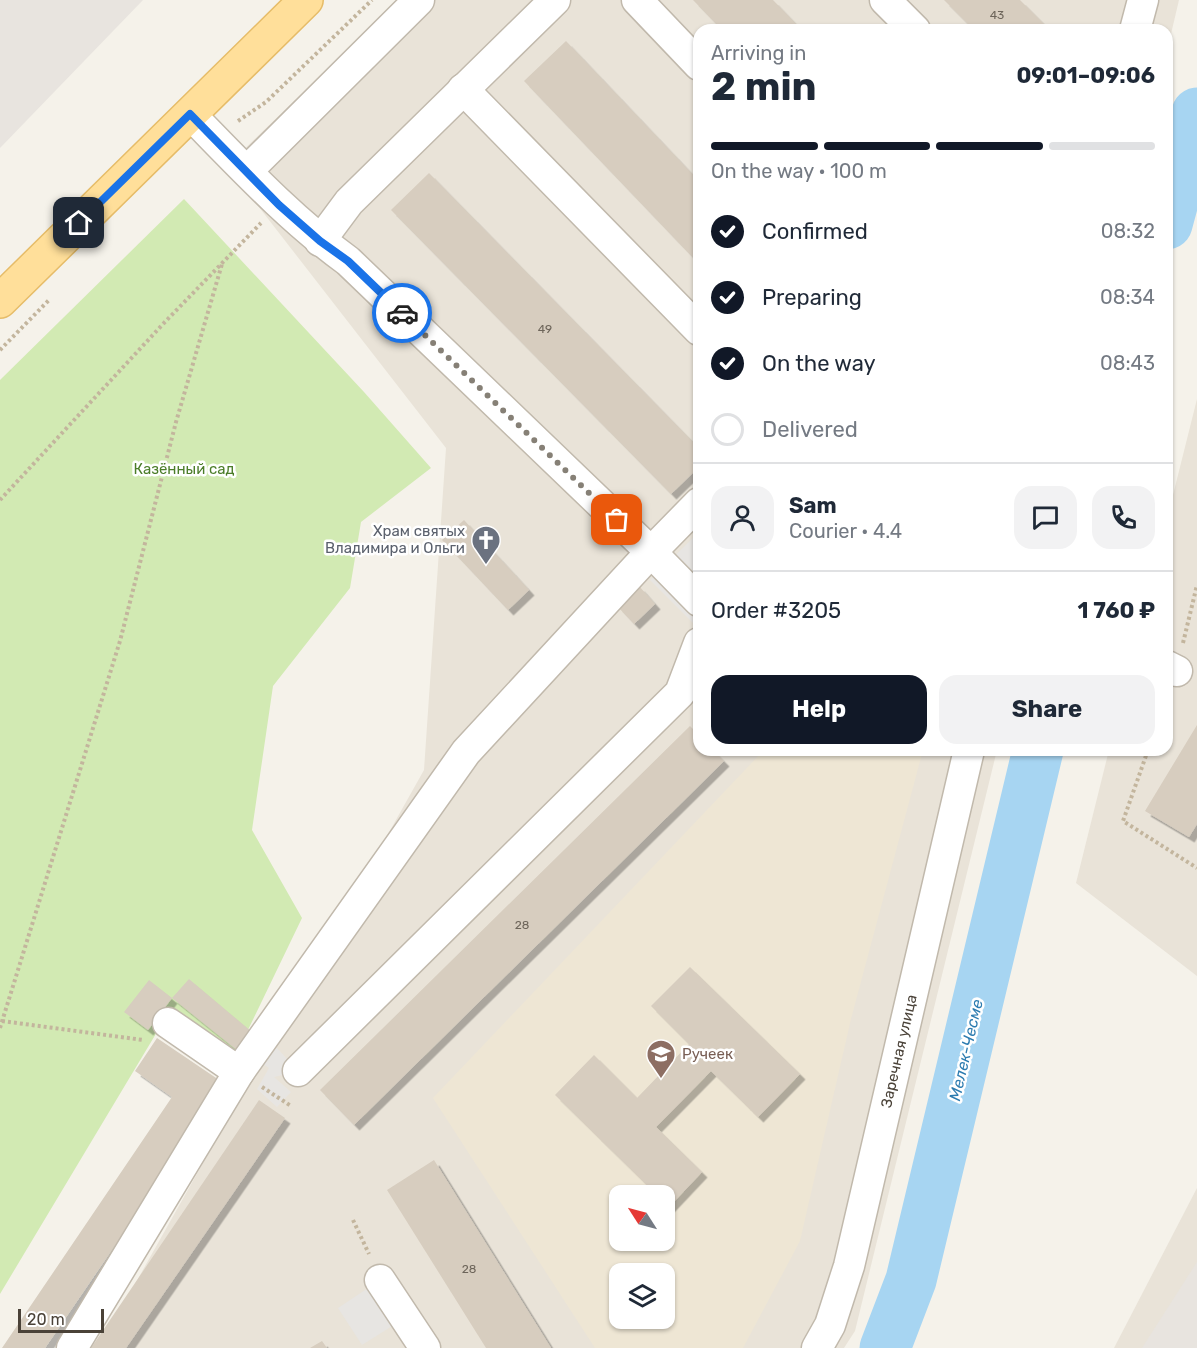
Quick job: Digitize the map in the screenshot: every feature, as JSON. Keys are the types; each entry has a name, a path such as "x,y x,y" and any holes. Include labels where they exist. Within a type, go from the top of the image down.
{"main road":[{"path":"0,301 306,0"}],"street":[{"path":"246,171 419,0"},
{"path":"320,241 349,202 555,0"},
{"path":"637,0 693,59"},
{"path":"885,0 909,24"},
{"path":"463,89 693,324"},
{"path":"190,114 279,205 320,241 348,261 693,595"},
{"path":"72,1348 239,1072 466,752 693,509"},
{"path":"298,1071 680,693 693,659"},
{"name":"Заречная улица","path":"817,1348 830,1325 849,1266 968,756"},
{"path":"168,1023 239,1072"},
{"path":"380,1280 425,1348"}],"path":[{"path":"214,138 266,102 372,0"},
{"path":"0,500 163,324 279,205"},
{"path":"0,1028 120,641 176,422 222,264"},
{"path":"0,350 58,291"},
{"path":"1146,756 1123,821 1197,868"},
{"path":"1,1021 146,1040 168,1023"},
{"path":"353,1220 380,1280"}],"shaded area":[{"path":"0,0 143,0 0,148"},
{"path":"398,0 1179,0 1173,26 693,24 693,756 996,756 855,1331 844,1348 99,1348 424,770 446,448 227,166"},
{"path":"1197,399 1197,976 1076,883 1108,756 1173,756 1173,495"},
{"path":"693,538 693,623 650,580"},
{"path":"758,756 921,756 851,1019 800,1241 743,1348 595,1348 433,1098"},
{"path":"265,1035 298,1071 274,1077 291,1092 277,1107 257,1089 269,1068 251,1056"},
{"path":"1197,1188 1197,1348 1114,1348"},
{"path":"1197,1262 1197,1348 1142,1348"},
{"path":"380,1280 405,1318 362,1345 338,1308"}],"green space":[{"name":"Казённый сад","path":"184,199 364,392 431,468 361,522 350,588 273,686 252,830 302,918 233,1061 157,1032 0,1294 0,380"}],"building":[{"path":"693,0 773,0 796,24 716,24"},
{"path":"944,0 1020,0 1044,24 968,24"},
{"path":"566,41 693,175 693,258 524,81"},
{"path":"429,173 693,442 693,473 671,494 391,210"},
{"name":"Храм святых Владимира и Ольги","path":"464,520 529,590 508,610 442,540"},
{"path":"639,586 655,604 634,624 617,606"},
{"path":"1197,725 1197,824 1189,837 1145,811"},
{"path":"690,726 693,729 693,756 719,756 724,761 354,1125 320,1090"},
{"path":"690,967 800,1074 758,1117 711,1071 656,1127 702,1172 675,1201 675,1185 647,1185 555,1095 594,1055 637,1098 689,1044 651,1006"},
{"path":"189,979 252,1032 238,1051 172,998"},
{"path":"149,980 172,998 148,1030 124,1012"},
{"path":"157,1038 225,1084 45,1348 2,1348 172,1097 135,1071"},
{"path":"259,1100 285,1118 126,1348 91,1348"},
{"path":"434,1160 551,1348 486,1348 387,1190"},
{"path":"322,1341 327,1348 310,1348"}],"waterway":[{"name":"Мелек-Чесме","path":"1173,202 1197,113"},
{"name":"Мелек-Чесме","path":"885,1348 911,1280 1037,756"}],"way so far":[{"path":"402,313 617,520"}],"place":[{"name":"Храм святых Владимира и Ольги","path":"486,566"},
{"name":"Ручеек","path":"661,1080"}],"route":[{"path":"79,223 190,114 279,205 320,241 348,261 402,313"}]}
